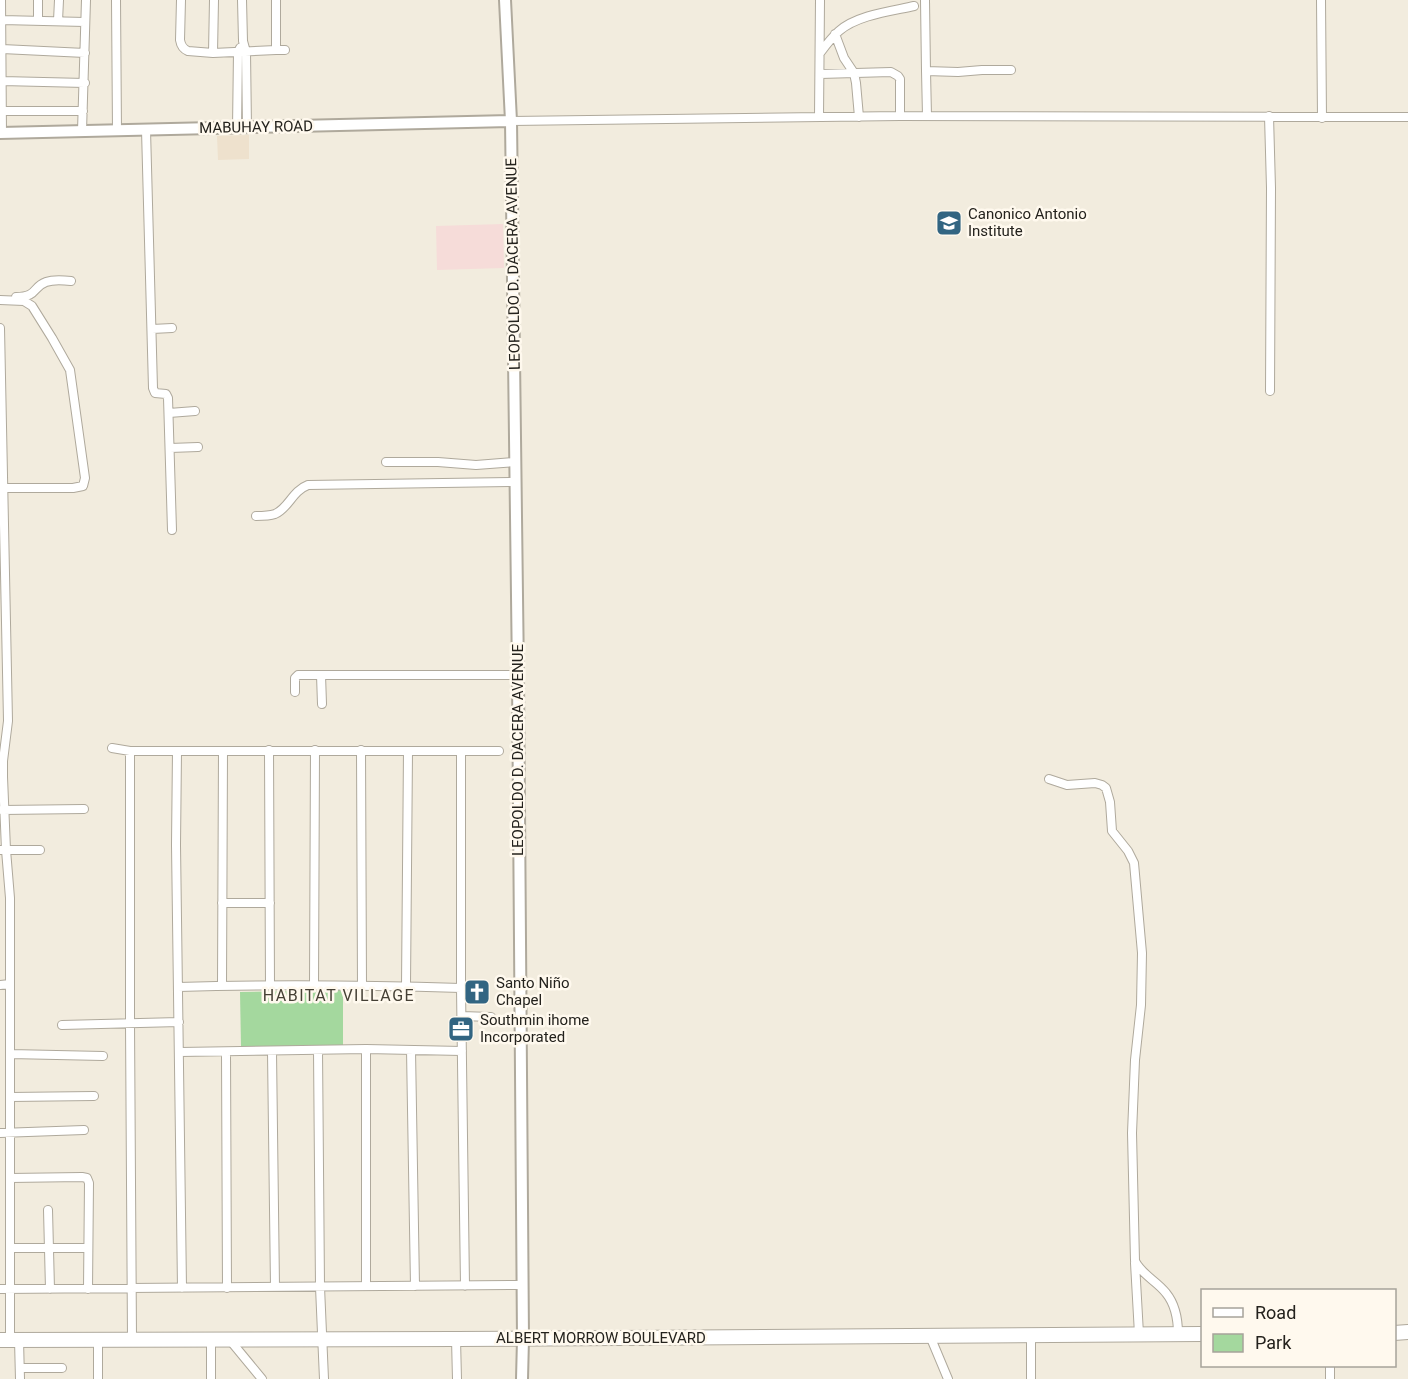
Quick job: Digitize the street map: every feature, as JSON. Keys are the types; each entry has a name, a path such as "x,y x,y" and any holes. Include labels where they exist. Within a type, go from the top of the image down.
{"highway":[{"name":"ALBERT MORROW BOULEVARD","path":"10,1340 1201,1334"}],"main road":[{"name":"LEOPOLDO D. DACERA AVENUE","path":"505,0 511,121 518,675 522,1379"},
{"name":"MABUHAY ROAD","path":"1,133 511,121"}],"street":[{"path":"1,0 1,133"},
{"path":"38,0 38,20"},
{"path":"58,0 58,21"},
{"path":"82,132 86,0"},
{"path":"116,0 117,131"},
{"path":"181,0 180,40 182,47 188,51 213,53 285,50"},
{"path":"213,53 214,0"},
{"path":"242,0 242,128"},
{"path":"276,0 276,50"},
{"path":"819,117 820,0"},
{"path":"925,0 927,116"},
{"path":"1321,0 1322,118"},
{"path":"820,52 845,26 864,18 914,6"},
{"path":"2,20 85,22"},
{"path":"835,34 844,58 854,73 859,117"},
{"path":"2,49 85,53"},
{"path":"926,71 1011,70"},
{"path":"820,74 891,72 900,79 900,116"},
{"path":"2,81 85,83"},
{"path":"2,111 83,111"},
{"path":"511,121 900,116 1408,117"},
{"path":"1269,116 1270,391"},
{"path":"146,130 154,391 168,395 172,530"},
{"path":"0,298 26,297 48,280 71,281"},
{"path":"0,298 24,301 32,306 69,370 85,478 83,486 73,488 3,488"},
{"path":"0,328 8,721 3,746 2,810 3,850 10,898 10,1340 20,1368 20,1379"},
{"path":"152,329 172,328"},
{"path":"169,413 195,411"},
{"path":"170,448 198,447"},
{"path":"386,462 476,465 515,462"},
{"path":"256,516 276,514 301,488 308,485 515,482"},
{"path":"321,675 322,704"},
{"path":"295,692 296,676 518,675"},
{"path":"112,748 130,751 499,751"},
{"path":"269,750 270,985"},
{"path":"314,986 315,750"},
{"path":"361,750 362,986"},
{"path":"130,751 132,1339"},
{"path":"177,751 182,1288"},
{"path":"222,986 223,751"},
{"path":"406,986 408,751"},
{"path":"461,751 465,1286"},
{"path":"1049,779 1066,785 1095,783 1106,788 1110,802 1112,831 1128,851 1134,863 1142,953 1142,1005 1132,1133 1139,1334"},
{"path":"2,810 84,809"},
{"path":"3,850 40,850"},
{"path":"0,898 10,898"},
{"path":"222,903 270,903"},
{"path":"0,935 10,935"},
{"path":"0,985 10,984"},
{"path":"178,987 270,985 461,988"},
{"path":"462,1016 491,1017"},
{"path":"0,1017 10,1017"},
{"path":"62,1025 179,1022"},
{"path":"0,1046 10,1050 103,1056"},
{"path":"180,1052 366,1049 462,1051"},
{"path":"366,1049 366,1287"},
{"path":"318,1050 320,1287 324,1379"},
{"path":"411,1050 415,1286"},
{"path":"226,1052 227,1288"},
{"path":"272,1052 275,1287"},
{"path":"0,1064 10,1064"},
{"path":"0,1104 10,1100 94,1096"},
{"path":"0,1133 84,1131"},
{"path":"0,1160 10,1160"},
{"path":"10,1178 82,1176 87,1178 89,1183 88,1289"},
{"path":"48,1210 50,1289"},
{"path":"10,1248 88,1248"},
{"path":"1135,1262 1138,1268 1167,1293 1178,1318 1178,1334"},
{"path":"0,1289 522,1285"},
{"path":"1031,1335 1031,1379"},
{"path":"930,1336 948,1379"},
{"path":"98,1339 98,1379"},
{"path":"211,1339 212,1379"},
{"path":"229,1339 262,1379"},
{"path":"456,1339 457,1379"},
{"path":"20,1368 62,1368"}],"shaded area":[{"path":"249,135 249,159 218,160 217,136"},
{"path":"503,224 504,268 437,270 436,226"}],"green space":[{"path":"343,990 343,1046 241,1046 240,992"}],"place":[{"name":"Canonico Antonio Institute","path":"949,223"},
{"name":"Santo Niño Chapel","path":"477,992"},
{"name":"Southmin ihome Incorporated","path":"461,1029"}],"district":[{"name":"HABITAT VILLAGE","path":"339,995"}]}
